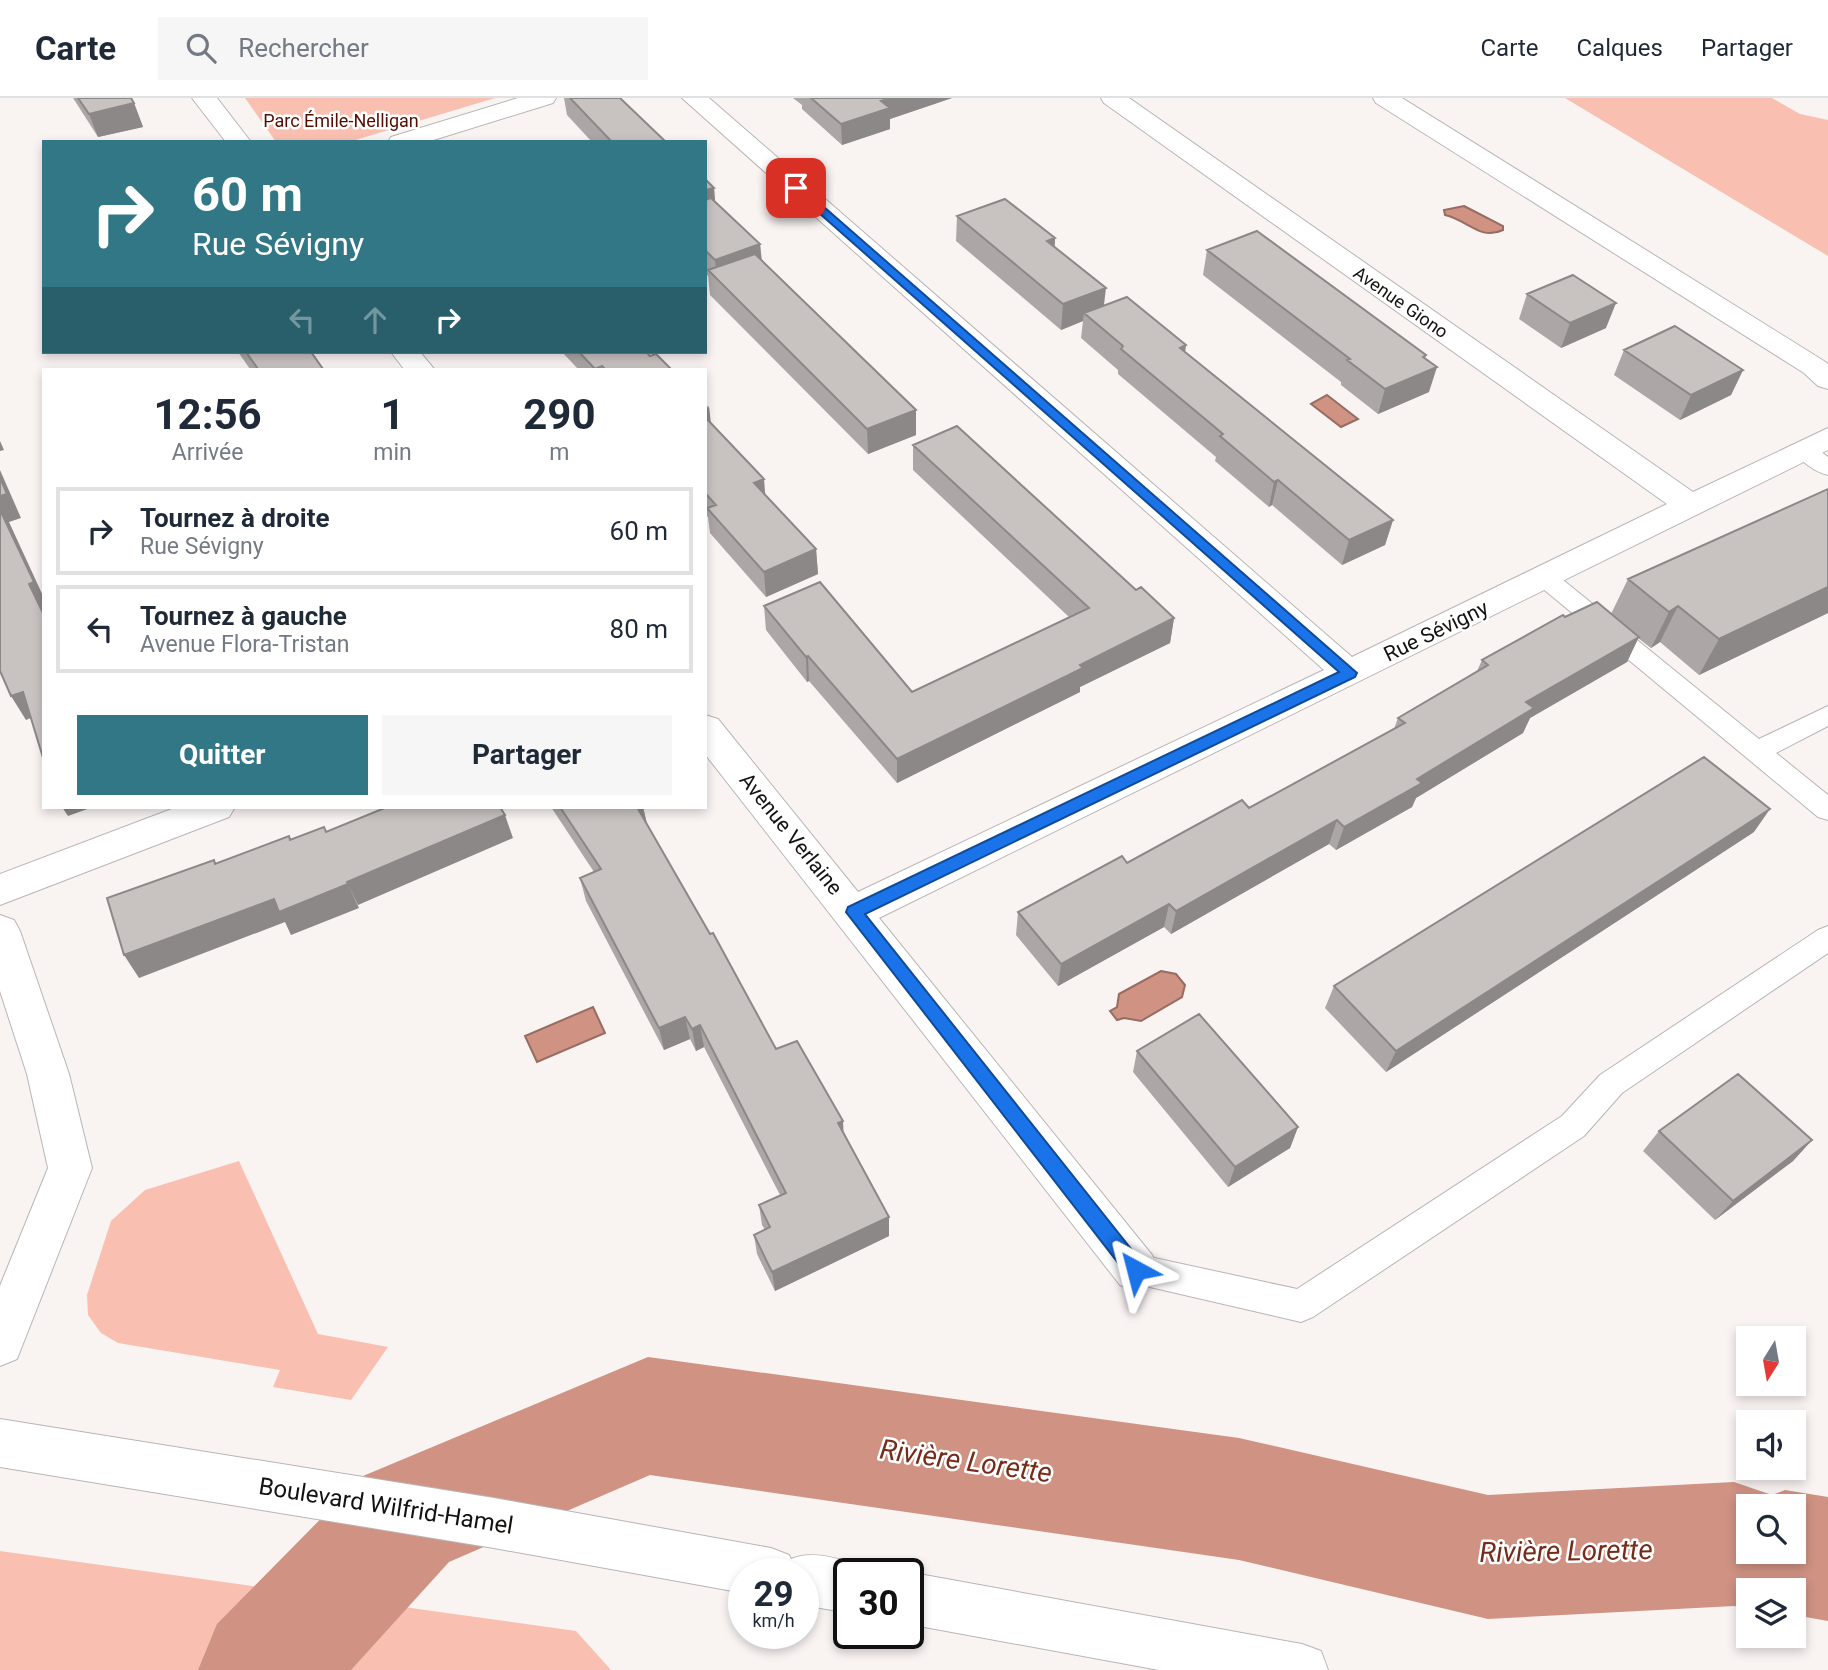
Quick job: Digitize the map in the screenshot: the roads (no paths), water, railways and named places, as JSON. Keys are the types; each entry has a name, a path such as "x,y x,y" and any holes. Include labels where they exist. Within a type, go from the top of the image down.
{"street":[{"path":"204,98 237,140"},
{"path":"407,140 544,98"},
{"path":"694,98 1349,673"},
{"name":"Avenue Giono","path":"1113,98 1690,505"},
{"path":"1385,98 1814,367 1828,380"},
{"path":"407,354 418,368"},
{"name":"Rue Sévigny","path":"854,912 1690,505 1820,452"},
{"name":"Avenue Verlaine","path":"707,730 1136,1270"},
{"path":"0,890 211,809"},
{"path":"0,931 48,1074 70,1168 0,1343"},
{"name":"Boulevard Wilfrid-Hamel","path":"0,1443 494,1523 728,1565"},
{"path":"924,1601 1302,1670"}],"lane":[{"path":"1544,577 1828,810"},
{"path":"1757,751 1828,715"},
{"path":"1136,1270 1301,1306 1573,1126 1611,1084 1828,938"}],"waterway":[{"name":"Rivière Lorette","path":"263,1670 406,1519 648,1416 1239,1499 1488,1557 1736,1544"},
{"name":"Rivière Lorette","path":"1806,1555 1828,1559"}],"park label":[{"name":"Parc Émile-Nelligan","path":"341,120"}]}
